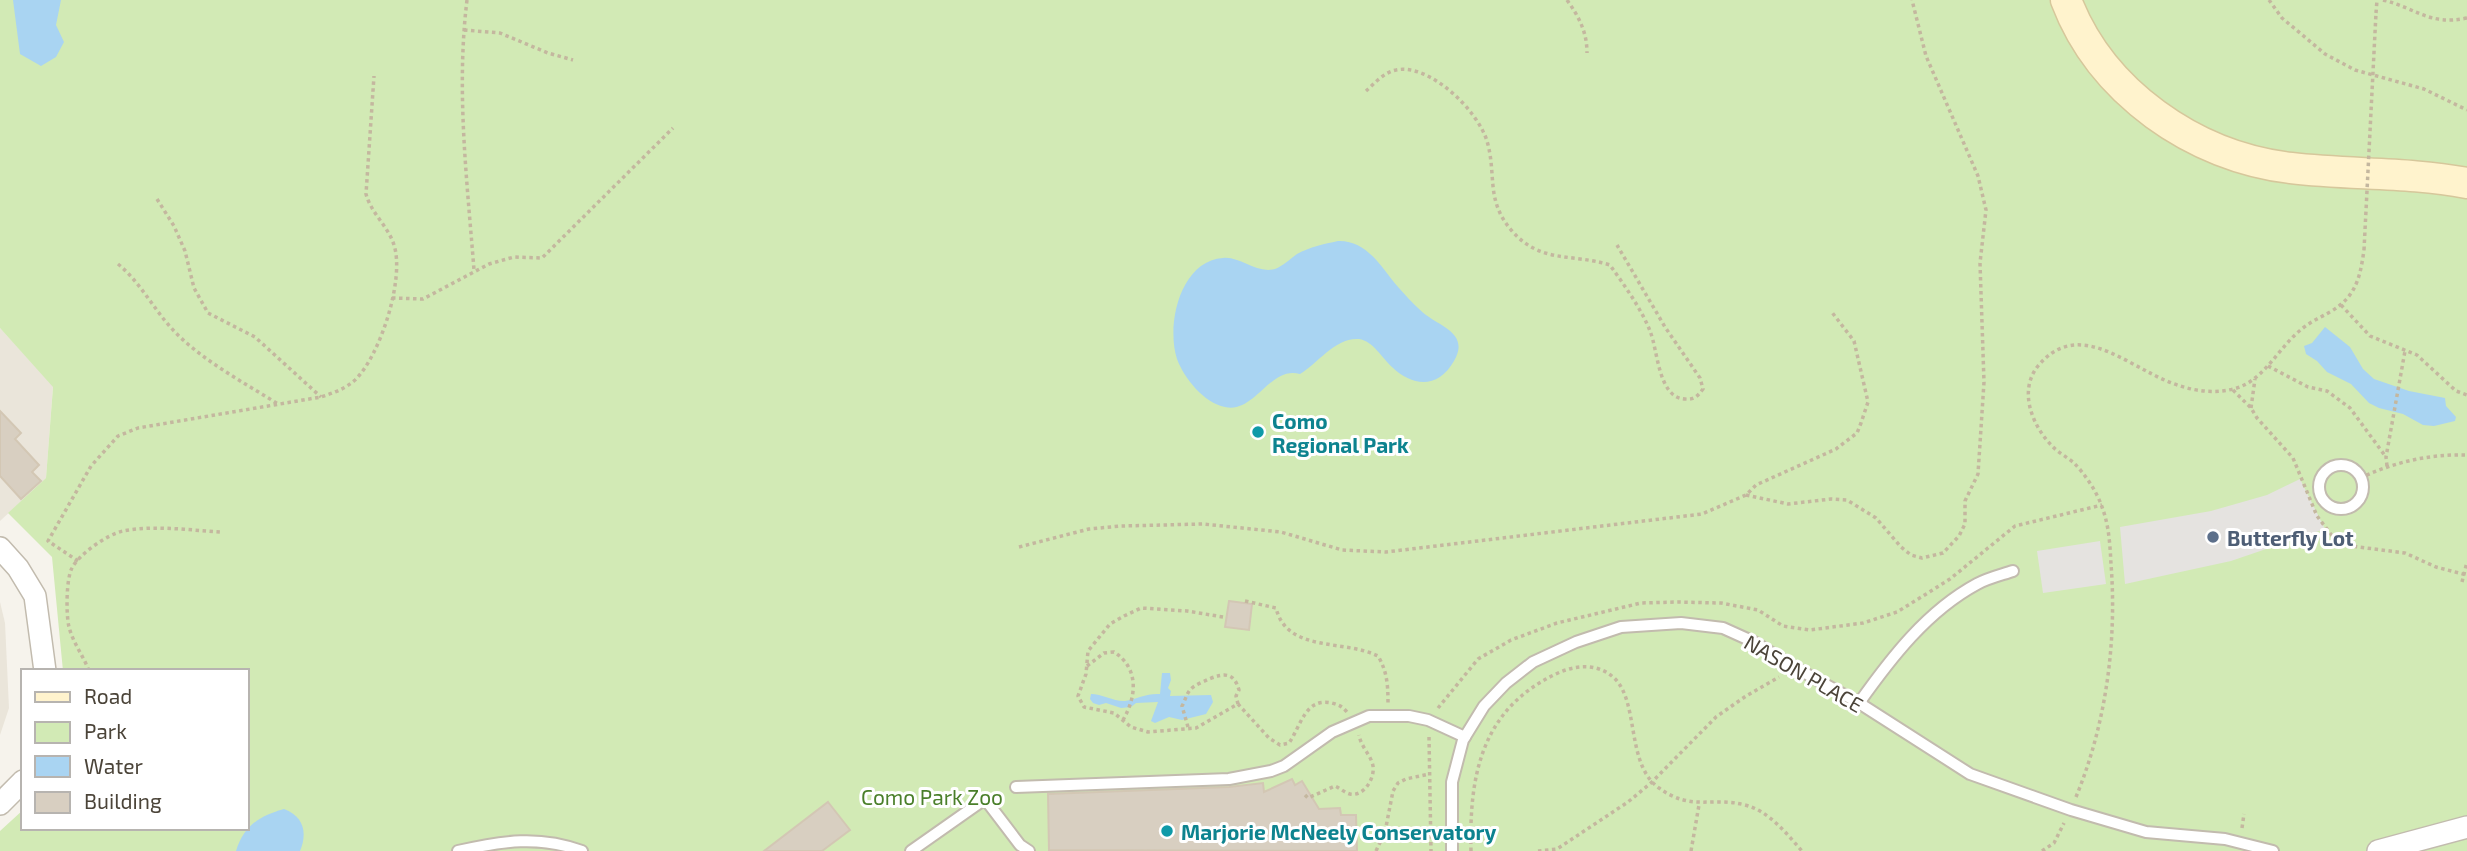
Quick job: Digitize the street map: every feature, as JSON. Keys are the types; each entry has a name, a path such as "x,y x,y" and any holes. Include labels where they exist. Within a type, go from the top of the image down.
{"main road":[{"path":"2066,0 2085,39 2131,95 2189,137 2224,153 2279,166 2433,176 2467,183"}],"street":[{"path":"0,548 18,568 35,596 45,669"},
{"path":"0,804 21,782"},
{"path":"2378,851 2467,827"}],"lane":[{"path":"2348,466 2357,472 2360,478 2362,492 2359,500 2350,507 2334,508 2325,502 2319,491 2319,481 2332,467 2348,466"},
{"path":"1858,703 1900,649 1950,601 1978,584 2013,571"},
{"name":"NASON PLACE","path":"1452,851 1452,782 1465,737 1484,706 1506,683 1533,663 1576,642 1621,627 1681,623 1723,628 1754,642 1858,703 1970,774 2071,810 2146,832 2225,839 2273,851"},
{"path":"1016,787 1229,779 1271,771 1284,766 1332,732 1369,716 1409,716 1428,720 1465,737"},
{"path":"911,851 985,799 1020,845 1029,851"},
{"path":"458,851 506,841 534,841 560,843 582,851"}],"path":[{"path":"467,0 462,115 474,270"},
{"path":"1567,0 1579,17 1587,40 1587,52"},
{"path":"1746,495 1788,504 1847,500 1876,518 1911,555 1922,558 1943,553 1959,536 1965,524 1965,501 1978,474 1984,382 1980,263 1986,210 1978,176 1926,56 1912,0"},
{"path":"2269,0 2282,18 2325,54 2355,69 2424,89 2467,110"},
{"path":"2042,851 2054,843 2071,810 2096,733 2111,664 2113,592 2108,527 2102,506 2075,464 2053,447 2039,430 2030,410 2028,386 2037,368 2048,356 2066,347 2087,345 2108,350 2151,374 2192,390 2233,390 2250,383 2268,366 2288,340 2309,323 2341,305 2353,292 2360,278 2364,250 2376,0"},
{"path":"2383,0 2427,18 2467,18"},
{"path":"464,30 500,33 548,53 573,60"},
{"path":"1366,91 1395,70 1422,72 1446,86 1464,105 1484,134 1490,158 1495,204 1511,230 1524,243 1541,253 1583,258 1609,265 1649,329 1667,388 1679,398 1689,400 1698,397 1703,389 1700,378 1665,327 1617,245"},
{"path":"78,561 48,541 91,466 117,436 138,428 321,397 346,387 363,371 371,358 392,298 398,261 394,244 369,205 366,194 374,76"},
{"path":"392,298 423,299 474,270 513,257 542,258 673,128"},
{"path":"158,199 174,226 194,288 208,313 255,337 321,397"},
{"path":"118,264 190,346 279,404"},
{"path":"2341,305 2370,336 2417,355 2456,391 2467,395"},
{"path":"1019,547 1089,529 1203,524 1282,532 1342,550 1386,552 1702,514 1746,495 1756,485 1836,449 1857,433 1868,402 1867,395 1854,341 1831,311"},
{"path":"2386,466 2398,380 2405,351"},
{"path":"2268,366 2308,387 2327,391 2350,408 2386,457"},
{"path":"2252,408 2255,378"},
{"path":"2233,390 2252,408 2257,418 2293,458 2317,516 2333,537 2351,546 2404,553 2436,567 2466,575"},
{"path":"2360,478 2386,466 2432,455 2467,455"},
{"path":"88,669 68,624 67,599 71,569 78,561 105,537 123,531 164,529 219,532"},
{"path":"2462,582 2466,575 2467,562"},
{"path":"1245,601 1276,608 1289,630 1298,637 1319,643 1343,645 1378,656 1384,666 1388,684 1387,715"},
{"path":"1223,617 1141,608 1110,624 1088,651 1087,666 1078,696 1084,707 1114,713 1140,731 1195,728 1238,704"},
{"path":"1087,666 1104,653 1114,652 1126,661 1130,667 1133,685 1131,707 1123,720"},
{"path":"1471,851 1474,779 1482,751 1490,736 1501,718 1520,698 1545,680 1569,668 1583,666 1601,670 1614,677 1623,690 1641,763 1652,782 1672,796 1699,804 1730,802 1748,805 1785,830 1802,851"},
{"path":"1538,851 1559,850 1628,802 1652,782 1716,717 1794,667"},
{"path":"1188,727 1182,706 1188,695 1197,684 1220,674 1229,674 1236,680 1239,690 1236,696 1238,704 1269,738 1280,745 1289,743 1311,705 1324,701 1341,705 1352,718 1357,719 1361,745 1373,765 1370,783 1366,789 1354,795 1335,786 1308,797 1305,795"},
{"path":"1376,851 1387,824 1393,791 1398,783 1429,774"},
{"path":"1692,851 1699,804"}],"shaded area":[{"path":"0,328 53,386 46,478 0,521"},
{"name":"Butterfly Lot","path":"2300,479 2325,529 2231,561 2125,584 2120,527 2211,511 2267,495"},
{"path":"2100,541 2106,584 2043,593 2037,551"},
{"path":"0,602 5,623 9,708 0,735"}],"green space":[{"name":"Como Regional Park","path":"0,0 2467,0 2467,851 0,851 0,831 21,812 21,830 248,830 248,669 63,669 52,557 8,513 46,478 53,387 0,328"}],"water":[{"path":"13,0 61,0 56,25 64,42 56,57 41,66 20,54"},
{"path":"1338,241 1349,242 1366,250 1416,306 1452,333 1456,338 1458,352 1448,370 1433,380 1417,381 1400,374 1369,343 1351,339 1335,346 1300,374 1280,376 1245,404 1225,407 1202,395 1184,374 1174,345 1175,313 1187,282 1196,270 1208,262 1223,258 1261,269 1275,269 1297,254"},
{"path":"2325,327 2350,347 2363,369 2374,379 2409,391 2445,398 2446,406 2456,417 2455,421 2434,426 2423,425 2403,414 2369,403 2351,384 2327,372 2306,354 2304,346 2312,343"},
{"path":"1162,673 1170,673 1170,696 1211,695 1213,702 1206,714 1182,720 1169,717 1155,723 1151,721 1158,702 1136,703 1131,707 1121,708 1106,703 1099,705 1090,699 1091,694 1125,701 1160,694"},
{"path":"284,809 300,820 304,837 300,851 236,851 248,828 267,815"}],"building":[{"path":"0,411 21,433 15,439 39,465 32,472 41,481 21,499 0,476"},
{"path":"1229,601 1252,604 1249,630 1225,627"},
{"name":"Marjorie McNeely Conservatory","path":"1292,779 1295,785 1302,781 1319,809 1340,808 1341,815 1356,815 1357,851 1049,850 1048,794 1229,787 1263,783 1264,792"},
{"path":"828,802 850,830 822,851 764,851"}],"place":[{"name":"Como Regional Park","path":"1258,432"},
{"name":"Butterfly Lot","path":"2213,537"},
{"name":"Marjorie McNeely Conservatory","path":"1167,831"}],"park label":[{"name":"Como Park Zoo","path":"932,796"}]}
